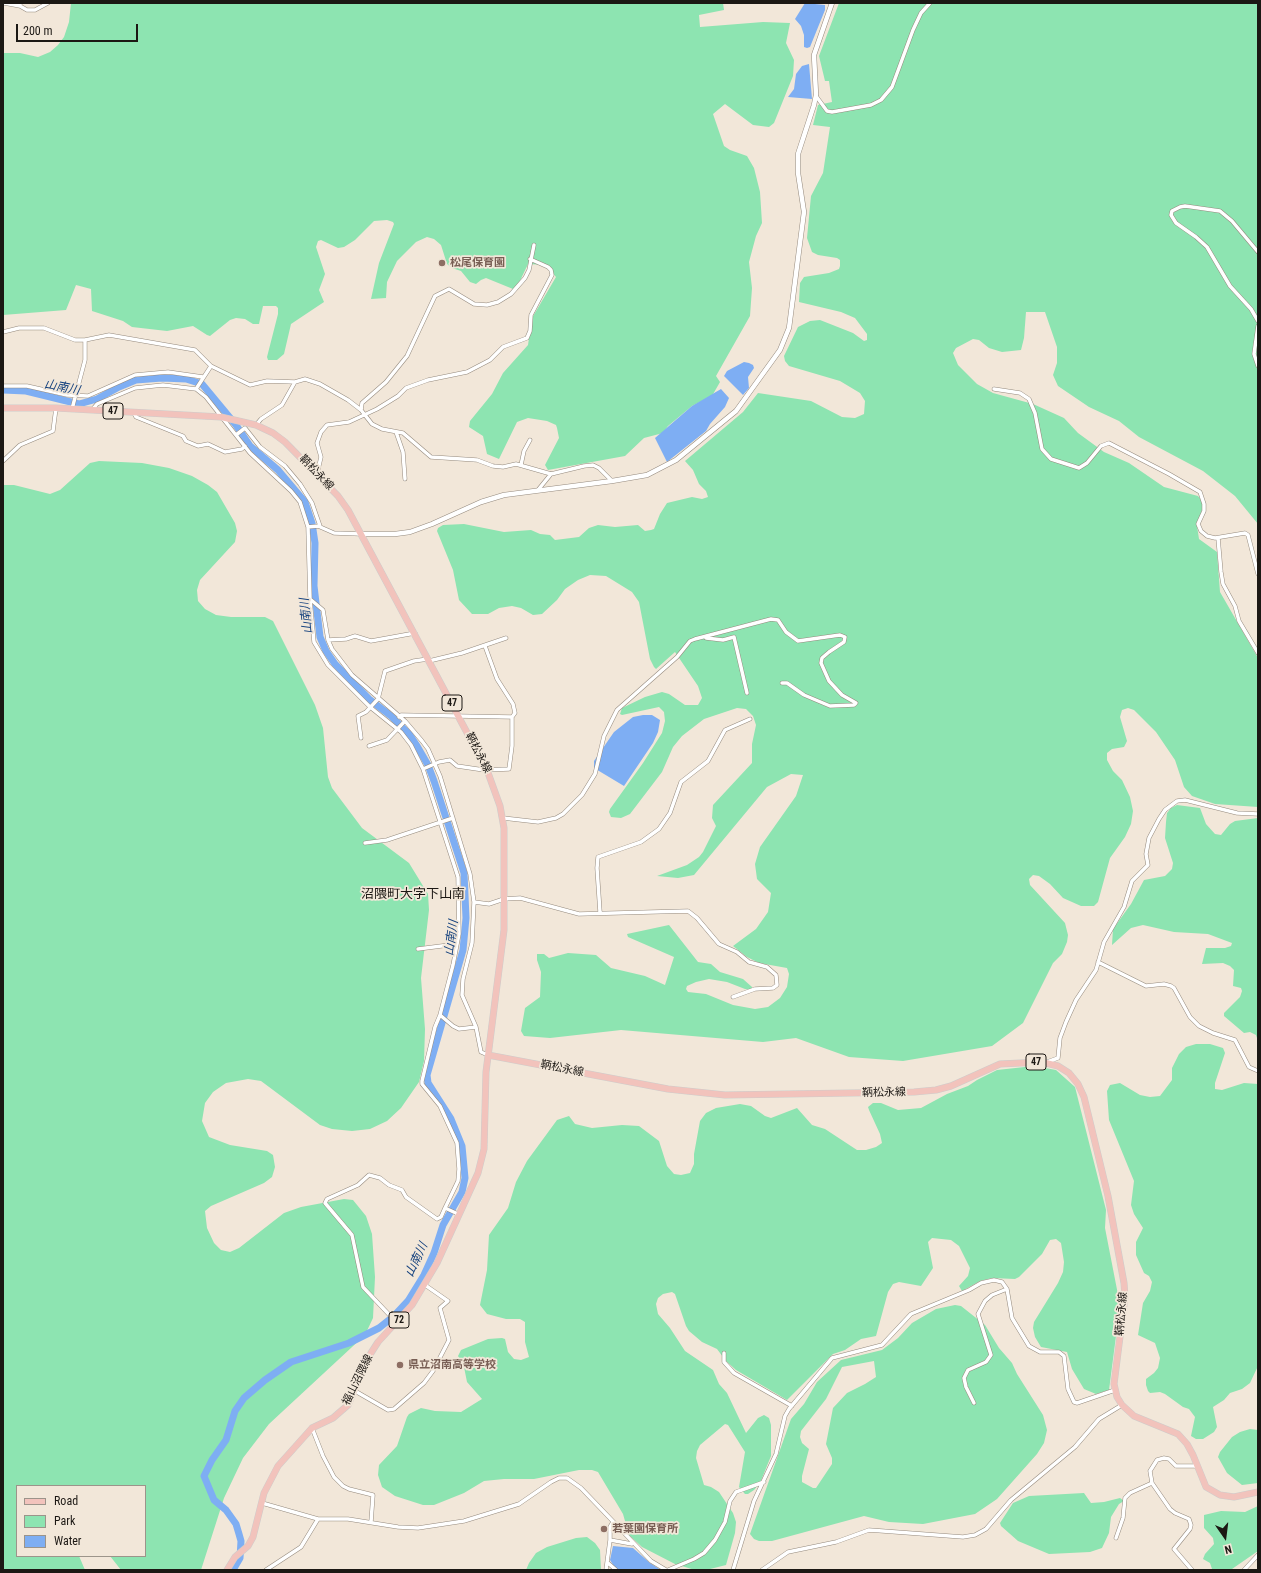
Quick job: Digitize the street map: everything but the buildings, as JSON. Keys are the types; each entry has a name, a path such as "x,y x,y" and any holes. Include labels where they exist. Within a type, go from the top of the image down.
{"main road":[{"name":"鞆松永線","path":"3,408 72,408 239,420 256,425 273,433 285,442 341,501 362,534 459,716 487,770 496,791 502,818 504,899 500,965 488,1055 668,1089 725,1095 914,1092 936,1090 951,1086 1000,1064 1020,1062 1044,1063 1058,1066 1069,1073 1078,1084 1084,1097 1108,1196 1124,1283 1125,1297 1114,1384 1122,1405 1134,1416 1178,1434 1187,1444 1206,1487 1220,1495 1234,1497 1258,1492"},
{"name":"福山沼隈線","path":"227,1570 253,1537 270,1479 278,1466 312,1428 342,1412 348,1405 371,1353 378,1342 412,1305 437,1263 456,1213 478,1173 484,1148 488,1055"}],"street":[{"path":"4,3 20,5 27,10 34,10 48,3"},
{"path":"309,527 319,526 334,532 362,534 395,534 410,532 493,497 647,475 676,460 736,411 780,350 789,328 804,212 798,173 798,154 811,118 816,95 814,55 832,3"},
{"path":"816,95 827,111 832,112 871,105 881,100 892,87 913,30 921,13 930,3"},
{"path":"1258,252 1232,221 1220,211 1185,206 1172,211 1171,216 1176,223 1207,247 1230,286 1251,309 1258,322"},
{"path":"361,410 362,403 386,382 407,356 435,296 449,289 474,304 487,305 498,302 510,294 522,282 529,270 534,244"},
{"path":"317,474 321,457 317,443 321,432 327,425 343,424 377,409 398,396 406,388 428,380 467,372 490,360 503,347 527,338 530,331 531,315 552,275 551,270 548,267 530,259"},
{"path":"1258,326 1254,354 1258,366"},
{"path":"3,332 19,328 44,328 75,340 85,340 109,335 195,350 210,366 250,385 267,381 295,382 305,379 320,384 348,400 361,410 372,424 382,429 403,433 431,457 476,460 493,466 503,467 516,464 551,474 593,465 599,468 612,481"},
{"path":"72,408 74,396 85,360 85,340"},
{"path":"197,388 210,366"},
{"path":"3,386 27,386 74,396 88,396 129,376 146,373 168,372 202,378"},
{"path":"256,425 261,419 282,405 295,382"},
{"path":"92,410 97,404 135,388 163,385 197,388 245,446 291,491 300,502 309,527 310,600 314,642 328,665 371,706 398,728 411,745 423,769 453,856 458,877 460,902 459,934 441,1015 434,1027 422,1084 440,1106 457,1143 459,1169 458,1181 446,1209 441,1217 437,1219 406,1197 402,1190 389,1185 380,1178 369,1175 358,1185 327,1199 325,1203 352,1235 363,1287 396,1322"},
{"path":"994,389 1020,393 1029,399 1036,413 1042,449 1051,459 1079,468 1087,463 1101,446 1109,443 1163,470 1200,492 1204,504 1199,527 1201,531 1207,536 1218,538 1227,535 1244,533 1248,536 1258,574"},
{"path":"3,460 20,445 53,432 56,408"},
{"path":"134,413 136,417 183,436 186,441 198,446 208,444 225,452 242,449 245,446"},
{"path":"237,435 245,428 260,448 285,466 300,484 312,503 319,526"},
{"path":"396,432 403,452 405,479"},
{"path":"521,465 524,451 530,440"},
{"path":"538,490 551,474"},
{"path":"1218,538 1221,572 1224,584 1235,606 1239,621 1258,654"},
{"path":"310,600 323,610 328,640 332,649 348,670 377,700 399,717 428,749 434,764 470,874 474,902 472,943 461,988 462,995 476,1027 481,1052 488,1055"},
{"path":"502,818 538,822 556,818 563,814 582,795 595,774 604,736 617,710 677,657 690,641 771,619 778,620 786,632 798,640 840,635 845,637 844,642 822,658 821,663 829,681 842,695 856,703 854,705 830,706 804,695 787,683 782,683"},
{"path":"328,640 346,639 355,636 371,641 414,633"},
{"path":"701,638 723,640 734,637 742,666 747,693"},
{"path":"361,738 358,716 377,700 385,671 414,661 429,660 485,646 506,638"},
{"path":"423,769 434,764 450,760 457,766 487,770 509,769 512,746 512,717 515,713 514,704 497,679 485,646"},
{"path":"399,717 401,715 512,717"},
{"path":"600,912 597,874 598,857 641,842 659,829 668,817 681,782 708,761 725,730 750,719"},
{"path":"369,746 387,740 403,722"},
{"path":"1044,1063 1058,1058 1060,1038 1066,1022 1076,1000 1096,970 1104,942 1124,907 1132,881 1148,866 1146,854 1149,838 1159,818 1165,810 1177,801 1185,800 1237,813 1258,814"},
{"path":"365,843 387,840 452,819"},
{"path":"474,902 489,904 504,899 520,898 579,914 683,910 692,913 719,944 737,952 749,962 767,967 776,975 777,985 773,988 755,989 733,997"},
{"path":"418,949 457,944"},
{"path":"1098,962 1146,986 1164,984 1174,988 1190,1017 1199,1026 1213,1033 1235,1040 1249,1067 1258,1071"},
{"path":"441,1015 453,1026 459,1029 476,1027"},
{"path":"446,1209 456,1213"},
{"path":"733,1570 754,1501 776,1454 785,1416 832,1358 882,1345 910,1314 969,1290 981,1283 994,1280 1002,1282 1007,1289 1012,1318 1029,1346 1040,1352 1059,1352 1064,1356 1068,1389 1074,1402 1077,1403 1116,1390"},
{"path":"355,1391 388,1410 394,1409 424,1383 433,1371 449,1340 440,1308 448,1301 424,1285"},
{"path":"974,1403 966,1387 964,1378 968,1370 989,1360 991,1355 978,1314 985,1301 992,1295 1007,1289"},
{"path":"724,1354 724,1362 734,1373 792,1406"},
{"path":"762,1570 788,1552 836,1542 870,1530 955,1536 975,1535 986,1529 1011,1500 1075,1447 1099,1419 1122,1405"},
{"path":"312,1428 323,1456 334,1477 349,1489 373,1495 371,1522"},
{"path":"1192,1570 1174,1549 1190,1529 1189,1520 1170,1509 1152,1483 1150,1471 1158,1460 1169,1460 1176,1466 1196,1466"},
{"path":"262,1504 318,1519 348,1519 398,1527 418,1528 464,1521 520,1504 559,1478 567,1478 574,1482 651,1561 667,1570 694,1559 704,1553 715,1540 725,1522 730,1501 736,1492 764,1482"},
{"path":"1116,1538 1122,1518 1125,1498 1152,1483"},
{"path":"266,1570 301,1547 318,1519"},
{"path":"606,1570 608,1563 610,1527 613,1522"},
{"path":"610,1540 633,1544"},
{"path":"1244,1570 1258,1555"},
{"path":"608,1563 616,1570"}],"green space":[{"path":"71,3 723,3 724,10 699,15 700,27 763,22 790,23 786,43 794,60 793,76 774,123 769,127 753,125 725,104 713,114 724,146 730,150 747,156 754,168 760,192 762,223 756,236 749,262 752,288 750,316 716,376 720,382 712,396 692,406 668,426 663,433 644,438 625,456 548,470 545,465 559,438 556,425 547,421 528,418 517,422 499,459 487,454 483,436 469,427 470,421 492,394 503,373 528,345 532,318 556,277 546,265 528,264 518,285 513,289 486,278 476,284 470,282 461,271 452,268 447,264 441,245 434,239 427,237 416,242 397,261 387,282 386,298 371,299 379,263 394,224 393,222 387,220 374,221 355,240 344,247 338,248 321,240 318,241 316,247 325,274 319,290 324,302 291,324 284,354 277,360 268,360 267,357 278,314 278,308 276,306 263,306 259,324 253,324 245,319 236,318 230,320 210,336 193,326 167,331 132,327 123,321 92,311 91,289 76,285 66,310 3,315 3,53 20,53 38,57 50,52 64,37 69,22"},
{"path":"839,3 1258,3 1258,524 1235,496 1203,471 1139,437 1119,421 1089,407 1058,386 1053,375 1057,363 1057,347 1045,312 1026,312 1024,338 1021,350 1002,352 989,348 979,340 973,339 956,348 953,353 958,365 977,384 993,393 1033,404 1064,418 1078,433 1104,452 1129,463 1164,487 1198,496 1202,501 1203,507 1197,526 1199,539 1217,552 1220,592 1258,658 1258,807 1215,804 1192,796 1184,787 1175,760 1156,732 1134,710 1128,708 1122,710 1120,717 1127,741 1124,747 1112,749 1107,753 1107,760 1113,771 1122,780 1130,797 1133,811 1131,824 1125,837 1110,858 1098,902 1094,906 1081,906 1063,898 1050,884 1039,876 1033,875 1029,879 1030,885 1065,923 1068,935 1067,942 1062,954 1053,963 1023,1023 992,1046 903,1061 849,1057 796,1038 763,1042 621,1030 550,1038 524,1036 521,1031 525,1008 540,997 541,972 537,960 537,954 544,954 549,958 568,953 596,955 611,968 645,976 665,985 674,957 628,937 627,934 669,925 698,962 711,964 720,972 743,979 752,987 752,990 745,989 727,982 709,979 687,986 686,989 688,992 706,994 733,1005 755,1009 768,1007 780,998 787,987 789,974 787,968 759,963 747,957 733,946 756,929 768,912 771,893 757,879 755,864 760,847 796,796 803,775 791,774 767,787 694,875 678,878 657,876 687,865 699,857 703,852 716,826 712,818 713,805 752,763 752,744 756,725 753,716 746,709 737,708 704,719 682,736 673,747 662,772 630,814 621,818 611,817 609,812 610,809 643,763 662,733 665,721 664,712 659,707 622,715 620,714 622,708 645,697 662,692 669,694 685,705 698,705 702,698 698,686 675,652 656,669 654,667 650,659 639,602 632,592 606,576 590,575 578,580 565,589 557,600 542,614 533,615 521,608 512,606 499,608 488,614 472,614 459,600 453,570 437,531 438,528 443,525 464,524 504,532 531,530 540,534 550,535 555,540 579,537 589,528 598,525 615,527 638,525 645,531 651,530 654,529 660,514 667,503 692,497 702,499 708,497 706,491 699,484 693,470 685,461 743,412 758,393 811,401 842,417 855,418 864,414 865,401 860,393 840,381 789,366 785,361 784,356 798,327 810,321 820,320 853,333 864,341 867,340 867,334 855,318 841,312 799,302 800,283 804,277 829,273 839,269 840,266 840,260 837,258 818,255 812,252 807,238 811,196 823,173 830,127 813,125 818,105 832,102 829,81 825,81 819,56"},
{"path":"99,461 142,463 169,468 192,476 217,492 235,523 237,531 235,542 200,580 197,590 198,601 205,609 216,615 231,617 265,617 273,621 315,705 323,728 328,777 332,788 362,828 409,863 428,894 429,910 421,978 425,1029 424,1061 419,1082 401,1108 387,1121 370,1129 352,1131 332,1129 320,1125 261,1081 248,1079 226,1083 213,1092 205,1103 202,1121 209,1137 230,1145 267,1151 273,1155 275,1167 272,1177 264,1183 211,1206 205,1211 207,1228 214,1243 221,1250 230,1252 239,1248 284,1213 301,1207 344,1199 353,1200 366,1216 372,1234 375,1277 373,1318 365,1335 269,1424 243,1458 224,1498 201,1570 121,1570 111,1557 146,1557 146,1485 16,1485 16,1557 79,1557 85,1570 3,1570 3,485 14,485 50,494 60,490 90,463"},
{"path":"1177,805 1200,808 1206,824 1215,834 1221,835 1230,824 1235,821 1258,818 1258,1041 1256,1035 1250,1032 1244,1033 1224,1016 1224,1013 1240,997 1242,991 1241,988 1233,986 1234,970 1230,966 1223,963 1202,964 1206,948 1225,948 1231,946 1232,943 1208,934 1174,932 1143,925 1131,928 1112,945 1113,929 1131,904 1144,880 1165,876 1172,869 1173,863 1165,838 1166,822 1167,813 1171,808"},
{"path":"1196,1044 1210,1044 1223,1048 1225,1053 1215,1083 1215,1089 1222,1090 1244,1083 1258,1084 1258,1366 1250,1383 1242,1389 1230,1393 1224,1400 1213,1407 1217,1427 1214,1432 1203,1439 1196,1439 1191,1436 1195,1417 1189,1409 1183,1407 1165,1394 1160,1392 1150,1393 1146,1385 1146,1379 1158,1368 1160,1358 1155,1343 1138,1335 1143,1303 1150,1291 1152,1282 1149,1276 1144,1273 1136,1255 1136,1242 1143,1228 1134,1214 1131,1205 1134,1181 1109,1120 1107,1091 1110,1085 1120,1083 1140,1095 1150,1097 1160,1096 1172,1080 1172,1068 1179,1054 1186,1047"},
{"path":"1034,1066 1056,1070 1075,1087 1106,1210 1105,1228 1120,1305 1109,1390 1096,1394 1084,1389 1072,1369 1067,1352 1041,1347 1035,1337 1033,1328 1034,1322 1063,1272 1064,1262 1061,1243 1056,1239 1050,1240 1042,1254 1019,1277 1015,1279 992,1278 980,1281 962,1291 959,1286 968,1276 970,1268 959,1246 951,1240 932,1238 928,1242 933,1268 921,1286 899,1282 893,1284 888,1292 876,1336 861,1339 845,1350 833,1354 787,1400 736,1370 726,1361 717,1349 702,1342 689,1331 675,1294 672,1292 663,1294 658,1298 656,1304 658,1314 670,1328 685,1351 713,1370 719,1384 727,1393 746,1433 758,1418 764,1415 769,1418 771,1425 771,1456 760,1483 748,1494 745,1494 739,1487 745,1452 728,1425 725,1424 700,1445 697,1451 696,1458 704,1485 719,1492 733,1513 736,1522 735,1533 726,1565 706,1570 695,1570 675,1564 642,1547 629,1535 623,1514 598,1472 592,1470 579,1470 534,1479 484,1481 464,1493 434,1505 423,1505 395,1496 382,1487 378,1475 379,1465 397,1446 409,1414 421,1408 435,1411 461,1412 482,1399 467,1382 464,1367 458,1356 461,1350 488,1339 502,1338 505,1339 508,1352 514,1359 521,1360 529,1357 525,1342 525,1322 520,1319 506,1319 487,1314 480,1305 487,1270 489,1235 508,1208 516,1182 527,1161 557,1120 569,1116 575,1124 592,1128 622,1125 639,1126 659,1141 667,1166 674,1174 681,1175 690,1173 694,1164 694,1154 700,1121 706,1113 716,1108 740,1104 751,1106 765,1116 771,1118 797,1108 812,1125 825,1129 857,1150 866,1150 876,1147 882,1143 880,1134 868,1107 873,1103 881,1103 898,1110 921,1108 947,1094 968,1086 997,1070"},
{"path":"955,1305 961,1306 985,1325 999,1348 1012,1363 1017,1374 1043,1415 1047,1430 1044,1443 1037,1454 997,1499 975,1514 923,1524 889,1522 864,1516 772,1541 759,1541 754,1539 750,1534 791,1419 804,1404 817,1382 841,1360 882,1350 898,1338 912,1323 936,1309","holes":["874,1361 876,1377 847,1393 833,1408 826,1444 832,1458 832,1464 816,1488 802,1482 802,1476 809,1449 802,1443 800,1437 801,1431 826,1399 842,1367"]},
{"path":"1250,1429 1258,1430 1258,1483 1242,1485 1227,1473 1218,1457 1220,1452 1232,1437 1240,1432"},
{"path":"1084,1493 1091,1503 1104,1502 1120,1498 1124,1501 1119,1504 1111,1517 1109,1533 1102,1548 1090,1552 1049,1554 1018,1541 1001,1526 1000,1523 1013,1503 1029,1496"},
{"path":"1258,1506 1258,1551 1232,1569 1212,1569 1210,1563 1203,1559 1205,1554 1214,1544 1213,1538 1204,1528 1204,1515 1221,1511 1245,1512"},
{"path":"587,1537 595,1543 600,1550 601,1570 526,1570 536,1553 547,1547 576,1538"}],"water":[{"path":"805,3 825,5 825,10 810,47 807,48 804,47 804,35 801,26 795,19"},
{"path":"809,64 812,99 788,97 794,89 796,74 802,66"},
{"path":"744,362 753,365 754,368 748,377 749,388 743,395 724,376 727,371"},
{"path":"721,389 729,398 725,407 710,424 706,431 667,462 655,438 692,406"},
{"path":"652,715 660,720 658,732 653,743 624,786 594,768 594,761 614,732 633,717"},
{"path":"613,1546 633,1548 650,1563 661,1570 619,1570 615,1568 610,1560"}],"waterway":[{"name":"山南川","path":"3,390 26,391 79,404 97,399 136,380 162,378 186,379 202,384 236,425 250,446 278,470 305,502 312,523 315,543 314,586 320,637 326,651 335,664 369,699 391,716 409,734 417,746 428,765 434,781 464,873 466,918 463,950 427,1075 428,1083 451,1119 462,1146 465,1178 462,1192 443,1225 434,1253 424,1275 408,1301 394,1316 379,1328 349,1343 291,1362 265,1380 244,1398 235,1411 226,1440 212,1460 204,1476 214,1500 226,1510 236,1524 241,1541 240,1558 233,1570"}],"place":[{"name":"松尾保育園","path":"442,263"},
{"name":"県立沼南高等学校","path":"400,1365"},
{"name":"若葉園保育所","path":"604,1529"}],"district":[{"name":"沼隈町大字下山南","path":"413,895"}]}
